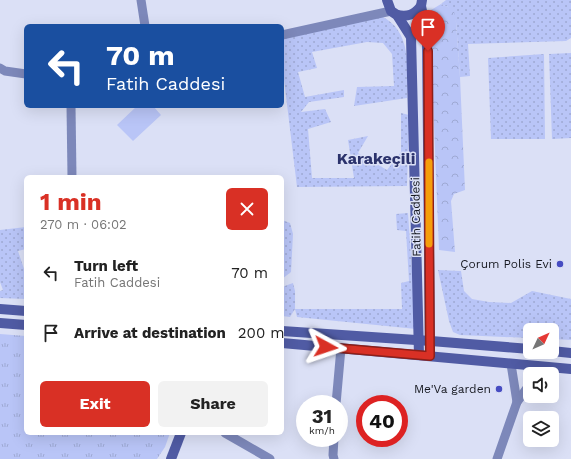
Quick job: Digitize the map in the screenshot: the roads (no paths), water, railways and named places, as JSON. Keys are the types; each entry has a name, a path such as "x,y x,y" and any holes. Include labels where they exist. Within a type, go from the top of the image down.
{"main road":[{"name":"Fatih Caddesi","path":"387,0 394,13 411,37 419,355"},
{"name":"Fatih Caddesi","path":"394,13 406,17 415,14 422,3"},
{"name":"Fatih Caddesi","path":"422,3 427,36 430,356"},
{"path":"0,309 24,311"},
{"path":"0,323 24,325"},
{"path":"284,331 523,348"},
{"path":"284,343 511,364 523,367"},
{"path":"559,352 571,353"},
{"path":"559,370 571,369"},
{"path":"171,459 179,435"}],"street":[{"path":"141,0 145,24"},
{"path":"284,35 394,13"},
{"path":"0,68 5,71 24,74"},
{"path":"71,108 72,175"},
{"path":"337,395 341,348"},
{"path":"511,364 517,402"},
{"path":"497,459 517,402 523,394"},
{"path":"228,435 270,459"},
{"path":"333,447 334,459"}],"place":[{"name":"Çorum Polis Evi","path":"560,264"},
{"name":"Me'Va garden","path":"499,389"}],"district":[{"name":"Karakeçili","path":"376,158"}]}
